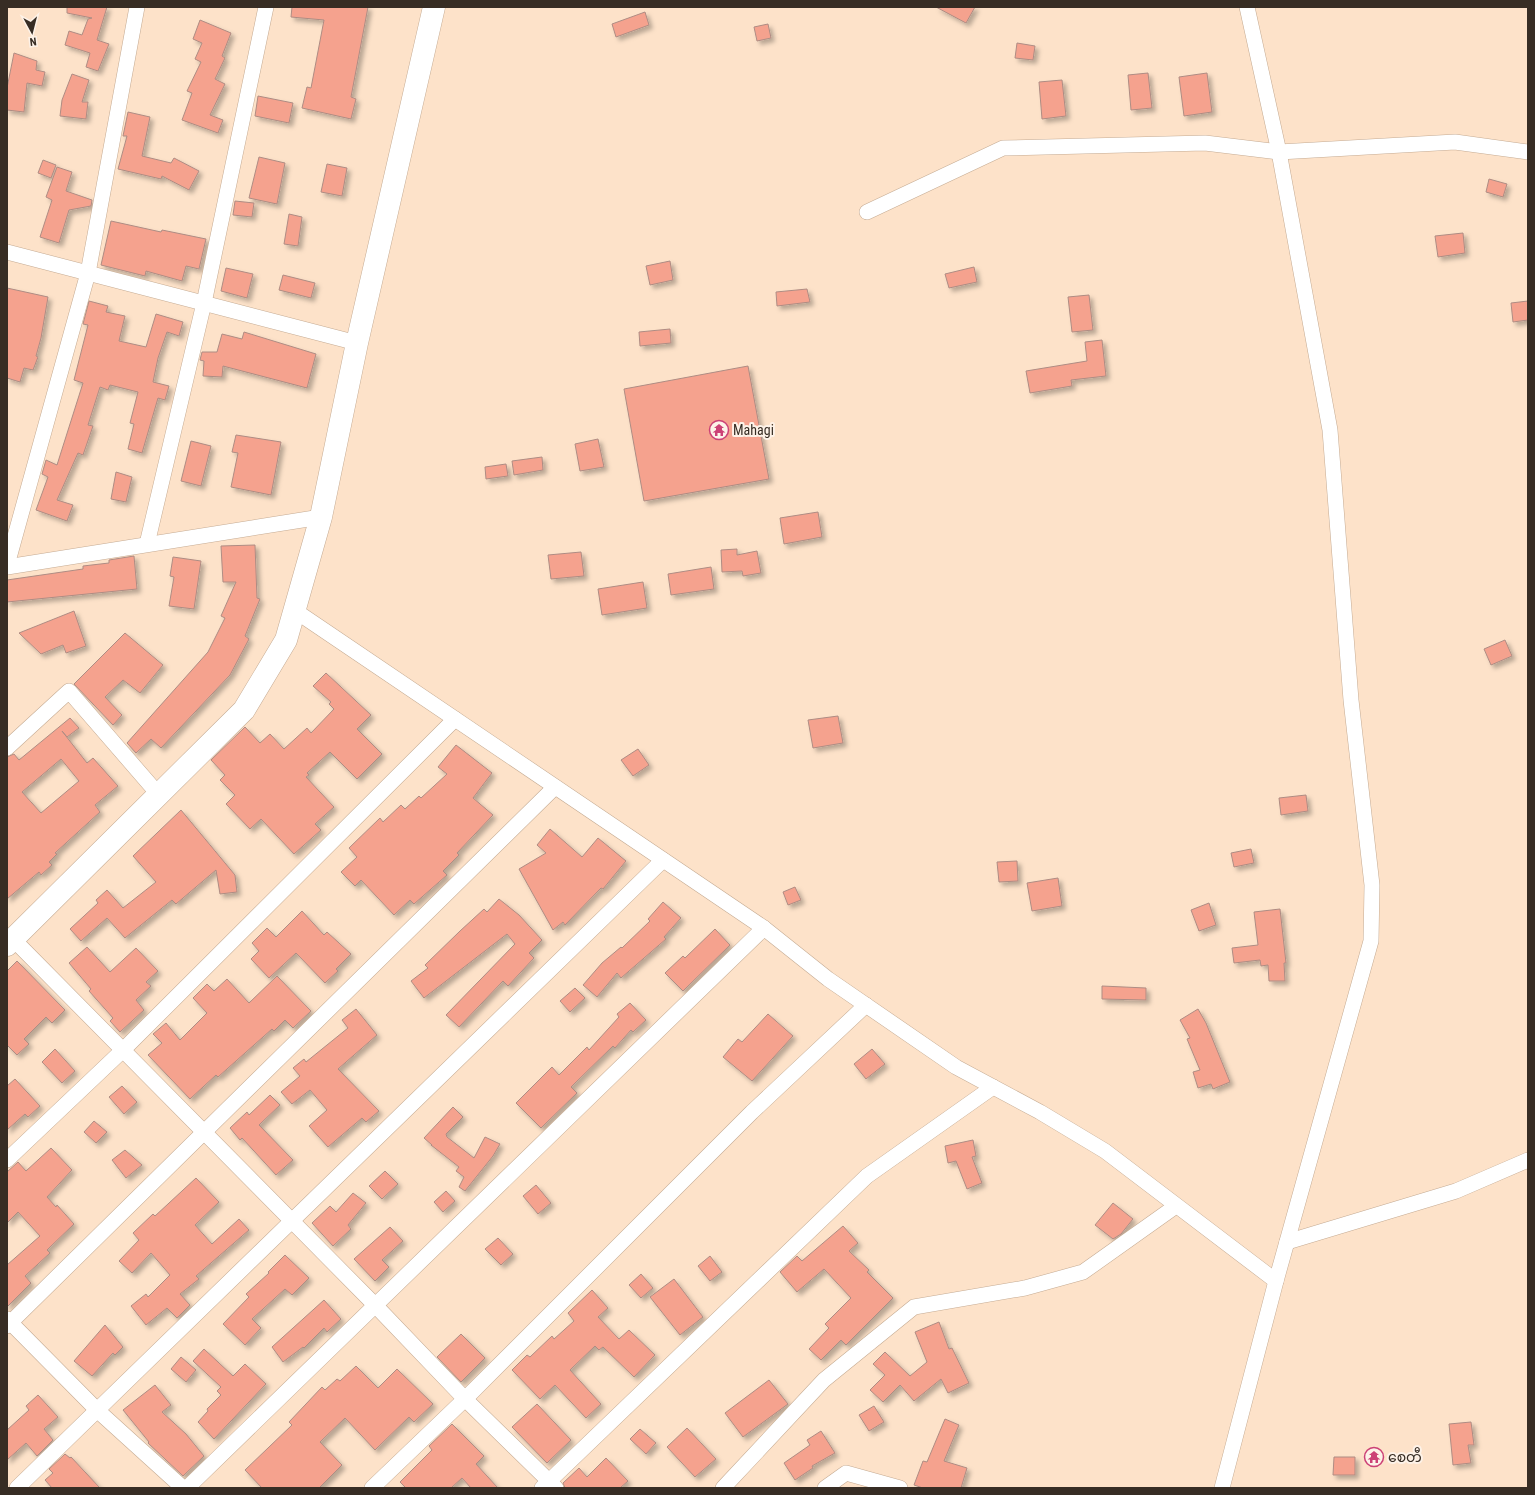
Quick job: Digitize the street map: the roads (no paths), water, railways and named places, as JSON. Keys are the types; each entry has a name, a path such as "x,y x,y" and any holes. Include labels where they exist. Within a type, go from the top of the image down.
{"main road":[{"path":"10,942 244,710 286,640 321,517 357,343 434,7"}],"street":[{"path":"137,7 88,273 7,566 321,517"},
{"path":"147,544 204,303 266,7"},
{"path":"1222,1488 1276,1281 1371,941 1372,885 1351,700 1330,430 1279,152 1248,7"},
{"path":"867,212 1002,148 1205,143 1279,152 1455,142 1528,152"},
{"path":"7,252 357,343"},
{"path":"294,610 764,928 828,979 956,1067 1040,1112 1105,1151 1276,1281"},
{"path":"7,748 69,691 159,795"},
{"path":"7,1160 123,1050 455,719"},
{"path":"183,1488 97,1410 8,1323 555,787"},
{"path":"17,1488 664,860"},
{"path":"187,1488 374,1304 764,928"},
{"path":"10,942 123,1050 374,1304 549,1486 867,1176 993,1087"},
{"path":"372,1488 465,1399 752,1112 866,1005"},
{"path":"1287,1242 1456,1191 1528,1160"},
{"path":"723,1488 824,1380 914,1307 1025,1288 1083,1272 1176,1206"},
{"path":"825,1488 846,1473 900,1488"}],"place":[{"name":"Mahagi","path":"719,430"},
{"name":"စေတီ","path":"1374,1457"}]}
